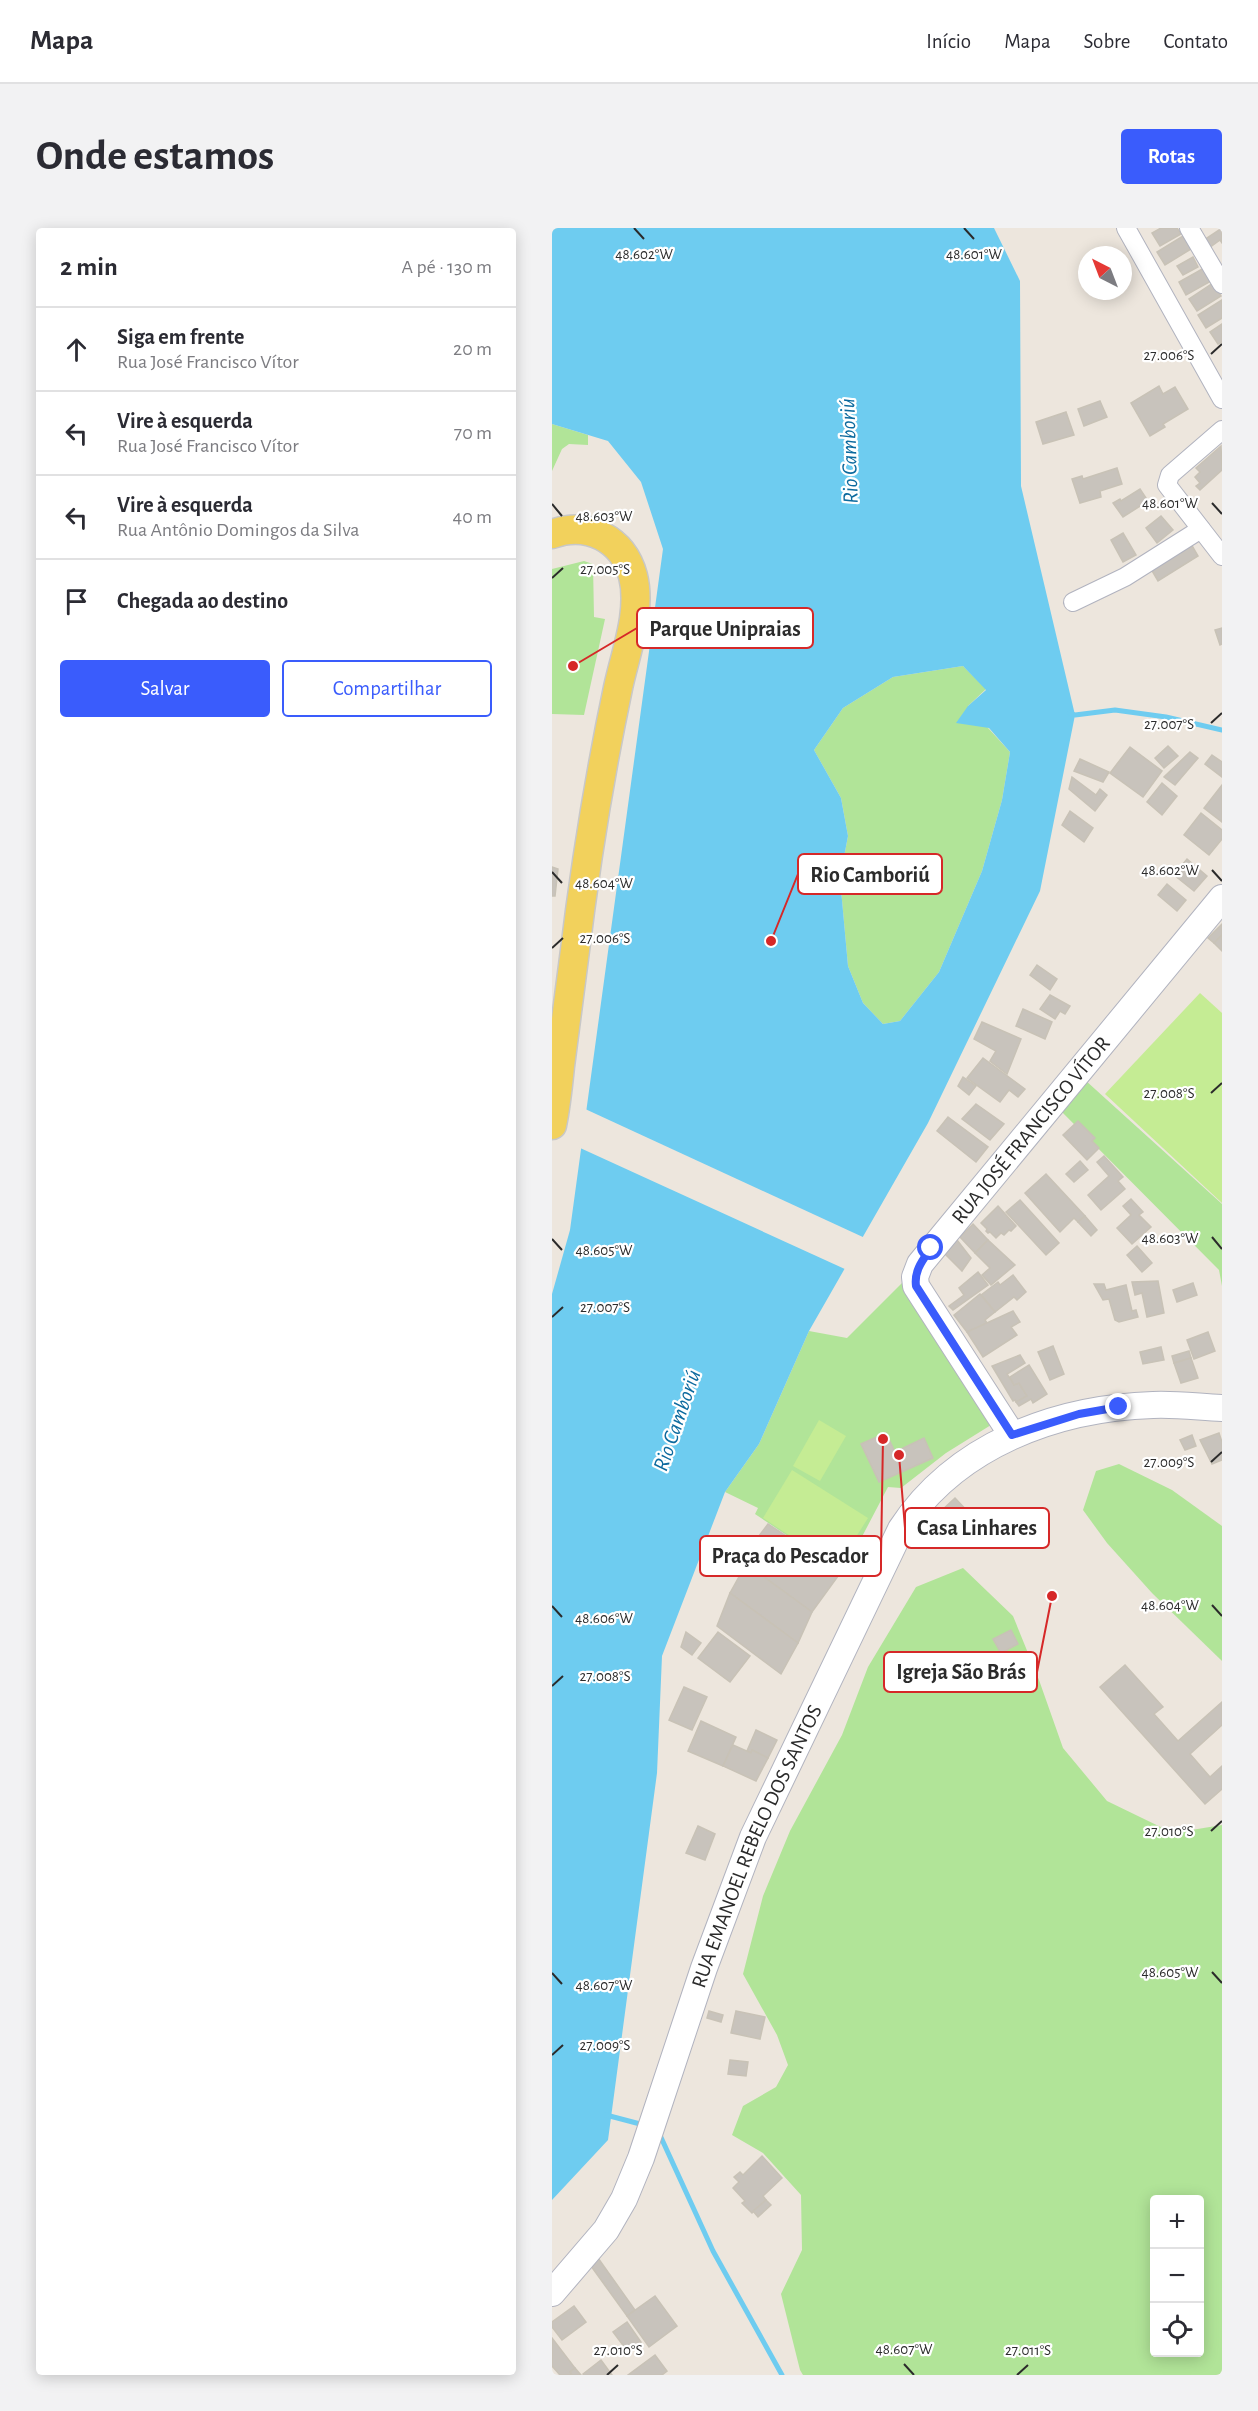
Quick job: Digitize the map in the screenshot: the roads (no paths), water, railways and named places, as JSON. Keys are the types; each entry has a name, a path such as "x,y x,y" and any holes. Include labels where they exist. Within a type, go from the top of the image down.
{"main road":[{"path":"552,534 564,530 582,530 605,536 624,554 633,576 635,595 632,625 602,765 586,860 552,1121"},
{"name":"RUA JOSÉ FRANCISCO VÍTOR","path":"1012,1435 916,1286 915,1277 920,1264 1221,901"},
{"name":"RUA EMANOEL REBELO DOS SANTOS","path":"552,2293 606,2230 624,2199 641,2158 704,1968 753,1838 901,1529 930,1491 950,1474 1012,1435 1079,1414 1119,1407 1154,1405 1222,1408"}],"street":[{"path":"1126,228 1222,399"},
{"path":"1189,228 1222,284"},
{"path":"1222,430 1170,475 1167,481 1167,485 1222,556"},
{"path":"1073,602 1134,572 1201,529"}],"water":[{"path":"552,228 994,228 1020,281 1021,486 1075,715 1040,891 928,1123 809,1331 759,1444 725,1492 662,1656 657,1773 608,2140 552,2200 552,1294 570,1230 663,549 641,482 608,441 552,424","holes":["963,666 986,690 968,706 956,723 989,728 1010,752 1002,800 982,871 939,972 900,1021 883,1024 863,1003 848,966 840,878 848,836 841,798 814,750 843,708 893,677"]}],"waterway":[{"path":"1070,713 1075,715 1115,710 1166,717 1222,730"},
{"path":"606,2115 644,2125"},
{"path":"659,2133 713,2251 782,2375"}],"place":[{"name":"Parque Unipraias","path":"573,666"},
{"name":"Rio Camboriú","path":"771,941"},
{"name":"Praça do Pescador","path":"883,1439"},
{"name":"Casa Linhares","path":"899,1455"},
{"name":"Igreja São Brás","path":"1052,1596"}]}
